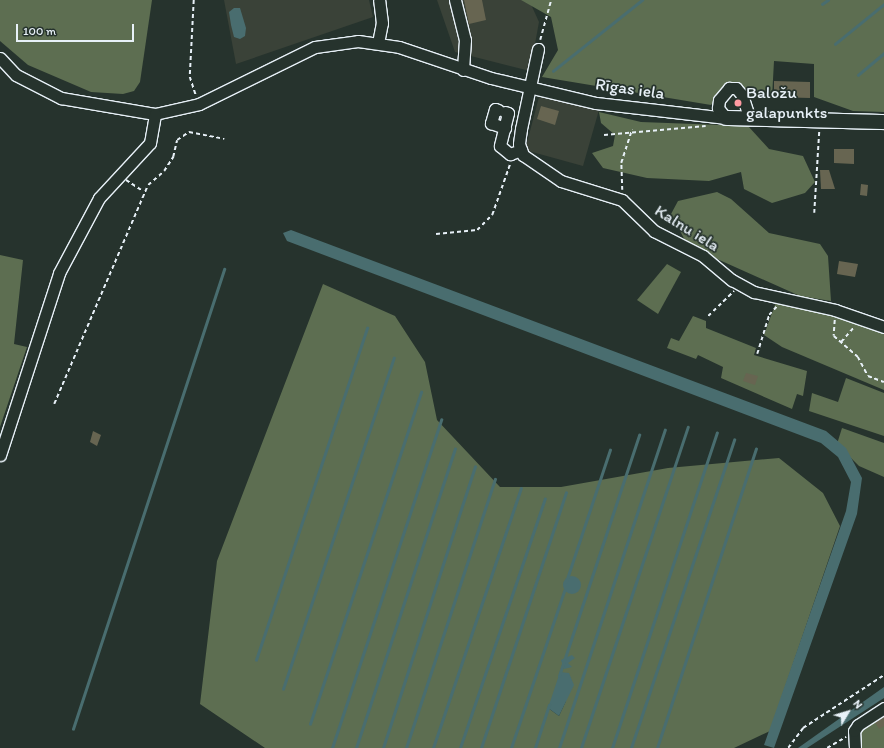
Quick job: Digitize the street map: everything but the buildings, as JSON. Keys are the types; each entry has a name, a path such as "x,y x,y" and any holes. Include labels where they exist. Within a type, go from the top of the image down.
{"main road":[{"name":"Rīgas iela","path":"723,118 884,122"}],"street":[{"path":"378,43 382,22 379,0"},
{"path":"455,0 465,40 463,70"},
{"name":"Rīgas iela","path":"0,58 16,75 61,98 155,114 171,113 199,104 315,47 344,41 378,43 463,70 532,88 622,107 723,118"},
{"path":"502,111 508,113 500,146 503,151 510,154 521,150 521,129 532,88 538,49"},
{"path":"723,118 718,108 719,100 729,88 736,88 742,95 750,119"},
{"path":"0,455 59,273 87,216 118,175 150,143 155,114"},
{"name":"Kalnu iela","path":"521,150 561,181 622,200 654,231 703,256 742,286 783,298 835,310 884,327"},
{"path":"854,746 854,731 884,708"}],"path":[{"path":"194,0 190,77 199,104"},
{"path":"538,49 551,0"},
{"path":"604,135 632,130 711,126 723,118"},
{"path":"814,213 819,121"},
{"path":"622,200 621,162 632,130"},
{"path":"54,404 144,192 174,157 177,140 189,132 224,139"},
{"path":"436,234 477,230 492,215 510,164 521,150"},
{"path":"118,175 144,192"},
{"path":"708,316 723,299 742,286"},
{"path":"757,354 769,315 783,298"},
{"path":"835,310 834,336 858,357 868,376 884,382"},
{"path":"841,342 856,324"},
{"path":"788,748 803,728 884,675"},
{"path":"827,748 854,731"}],"shaded area":[{"path":"224,0 369,0 373,17 236,64"},
{"path":"437,0 529,0 539,22 530,71 455,52"},
{"path":"539,97 599,110 583,166 525,150"}],"green space":[{"path":"0,0 152,0 140,82 134,91 123,94 91,92 28,65 0,41"},
{"path":"521,0 884,0 884,112 853,111 814,97 814,64 774,61 772,98 751,98 738,84 723,88 711,105 542,77 558,50 551,17"},
{"path":"599,112 641,122 748,126 769,149 803,156 815,182 805,193 772,203 744,189 741,172 709,181 647,178 603,168 592,153 613,146 615,135 601,123"},
{"path":"717,192 731,199 769,233 820,244 828,256 831,301 800,296 688,246 671,214 678,201"},
{"path":"0,255 23,260 14,344 27,347 0,427"},
{"path":"667,264 681,272 658,314 637,300"},
{"path":"323,284 395,316 425,362 437,420 500,487 561,487 668,468 779,458 823,493 840,526 770,731 734,748 265,748 200,704 217,561","holes":["566,701 559,716 548,708"]},
{"path":"776,302 827,313 884,332 884,390 782,347 764,335"},
{"path":"693,316 706,321 706,328 756,348 754,355 807,371 803,396 797,394 792,409 721,378 723,367 698,355 696,359 667,348 671,338 679,341"},
{"path":"846,378 884,393 884,436 809,411 812,393 838,402"},
{"path":"842,428 884,443 884,477 859,466 837,444"},
{"path":"884,714 884,748 861,748 860,729"}],"water":[{"path":"234,8 240,8 246,28 245,36 240,39 234,37 231,25 229,12"},
{"path":"291,230 826,431 846,448 862,478 857,514 774,748 764,745 846,511 851,482 838,457 821,443 287,241 283,233"},
{"path":"572,576 578,579 581,585 578,591 572,594 566,591 563,585 566,579"},
{"path":"572,655 575,658 568,663 572,667 564,669 561,660"},
{"path":"560,672 569,673 574,685 559,716 548,708"},
{"path":"884,687 884,698 807,748 798,748"}],"waterway":[{"path":"553,71 642,0"},
{"path":"822,4 828,0"},
{"path":"835,44 884,4"},
{"path":"858,75 884,53"},
{"path":"73,729 224,269"},
{"path":"256,660 367,328"},
{"path":"283,689 394,358"},
{"path":"310,724 421,392"},
{"path":"332,748 441,420"},
{"path":"581,748 688,427"},
{"path":"559,748 665,430"},
{"path":"612,748 717,433"},
{"path":"559,676 639,435"},
{"path":"631,748 734,440"},
{"path":"356,748 455,449"},
{"path":"657,748 756,449"},
{"path":"566,582 610,450"},
{"path":"383,748 475,467"},
{"path":"406,748 495,479"},
{"path":"433,748 521,488"},
{"path":"481,748 566,493"},
{"path":"460,748 545,499"},
{"path":"511,748 564,591"},
{"path":"535,748 549,705"}],"place":[{"name":"Baložu galapunkts","path":"738,103"}]}
